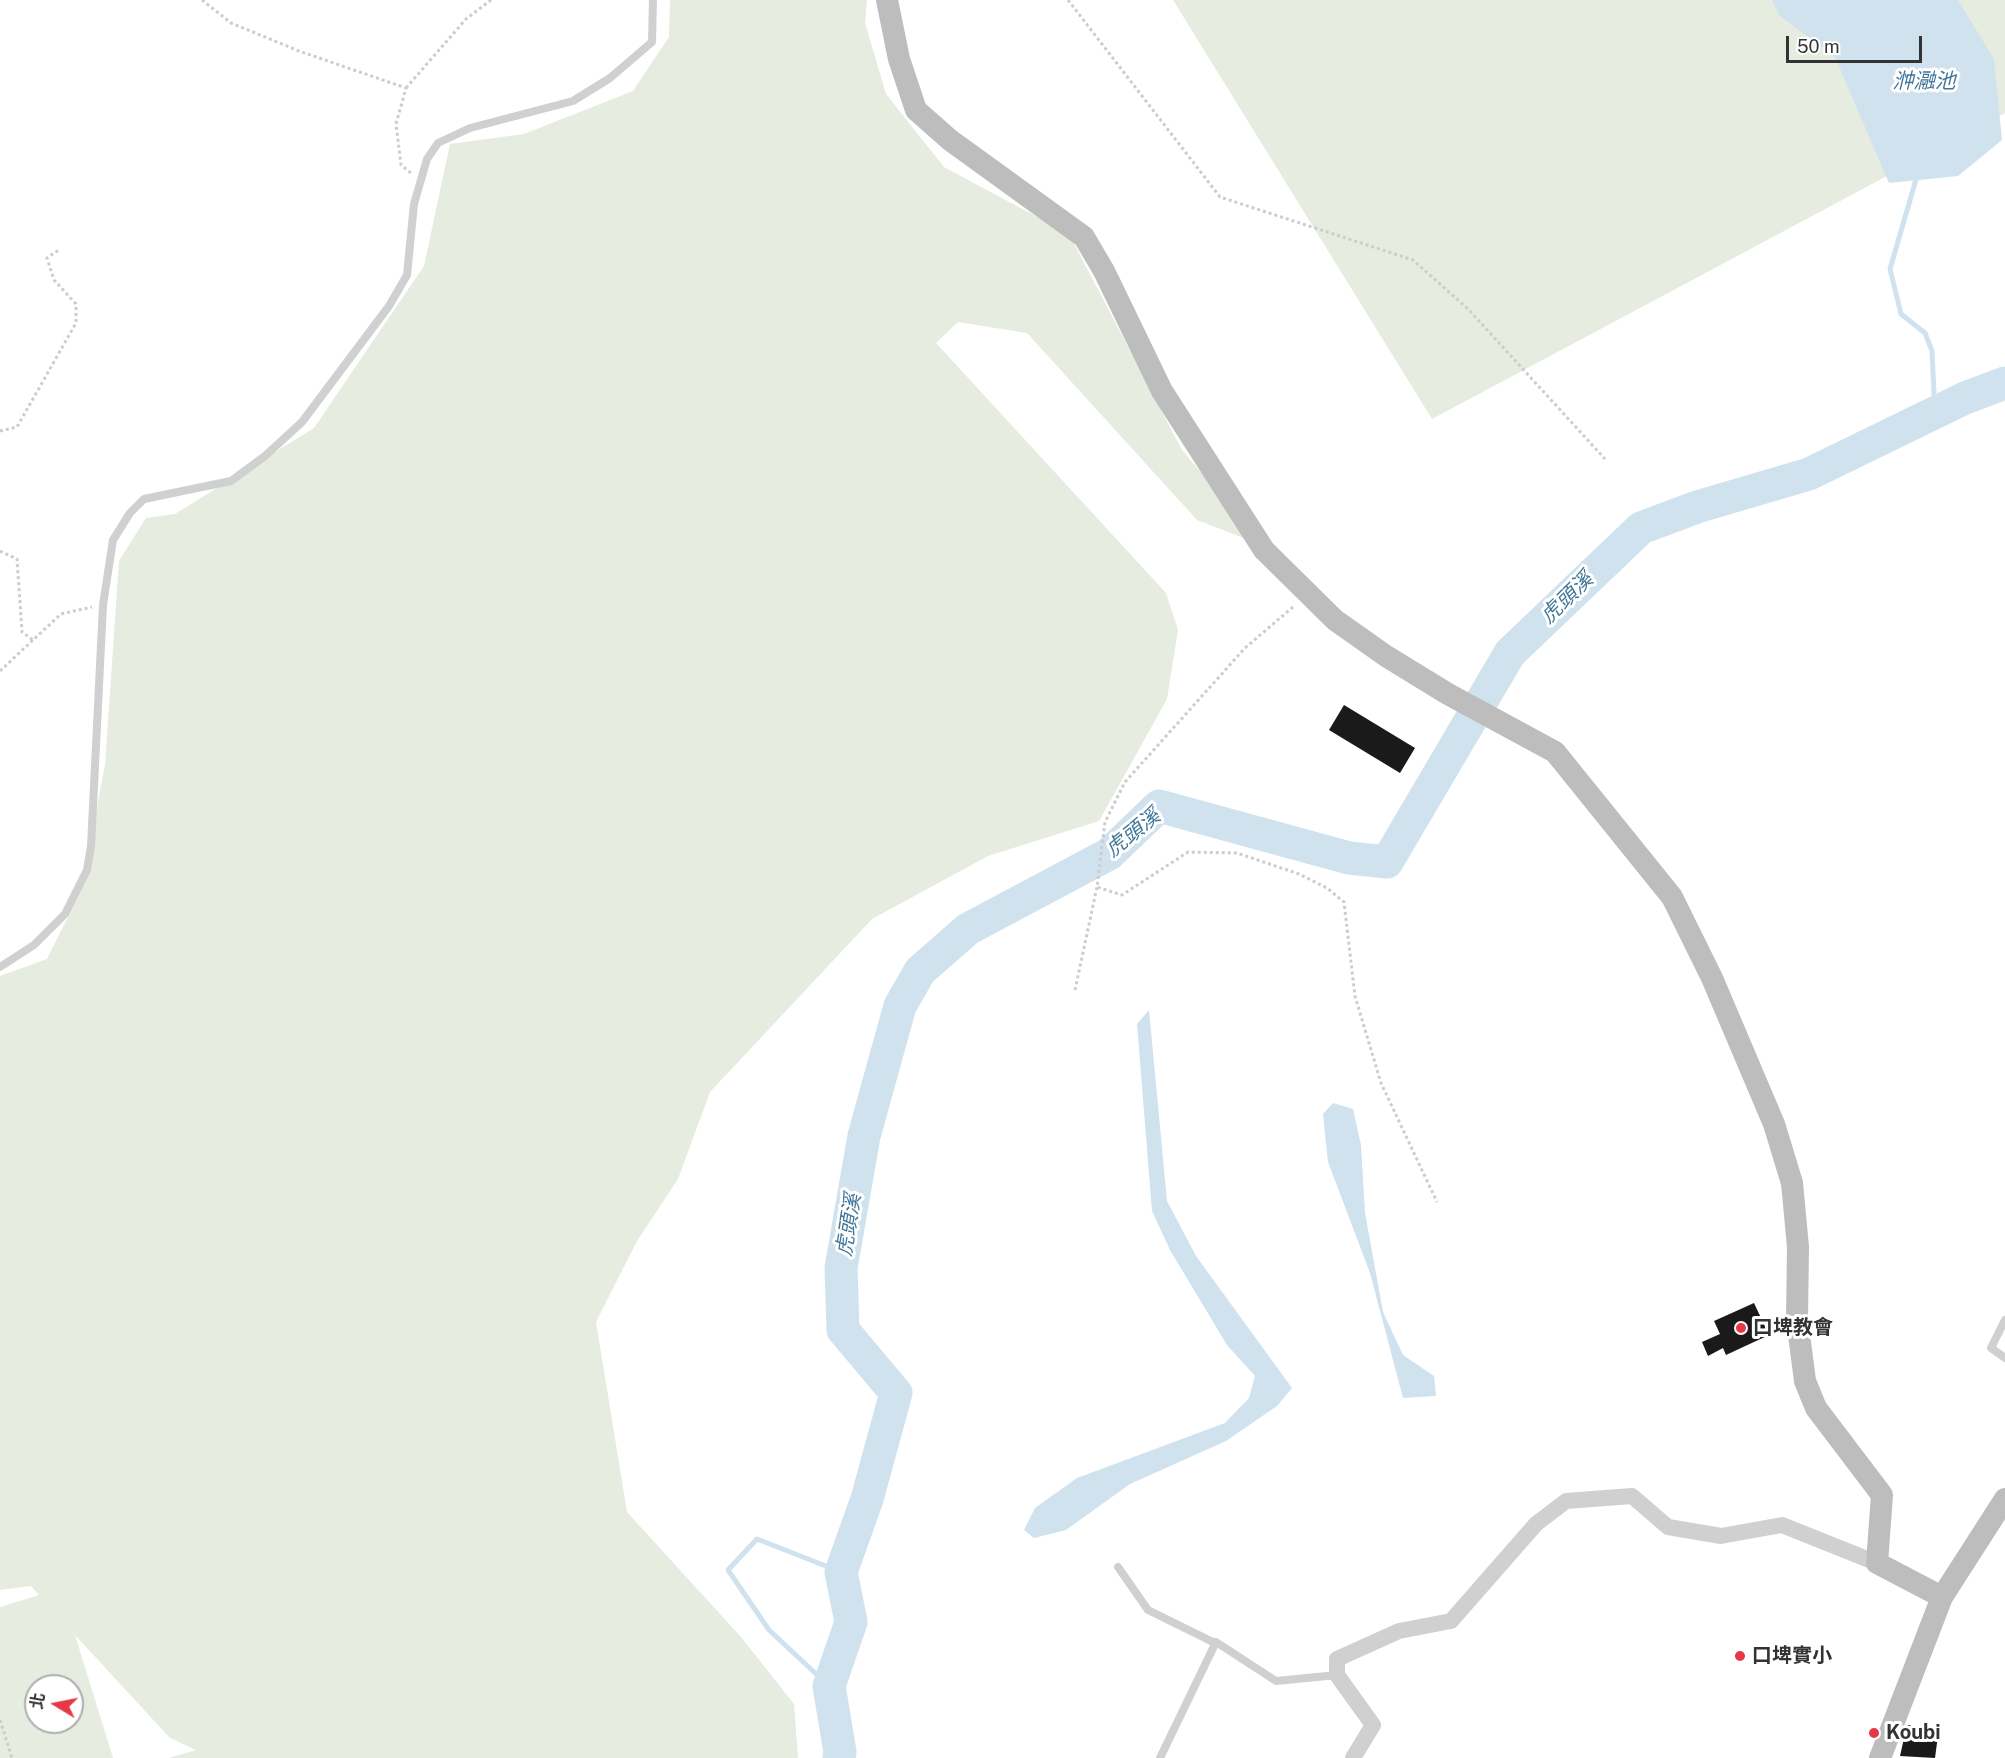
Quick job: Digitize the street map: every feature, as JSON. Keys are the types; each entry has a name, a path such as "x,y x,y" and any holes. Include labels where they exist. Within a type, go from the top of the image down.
{"street":[{"path":"887,0 899,59 916,110 950,141 1084,237 1174,410 1264,550 1335,620 1386,656 1448,694 1556,752 1672,897 1712,978 1774,1124 1792,1183 1798,1247 1797,1319 1805,1381 1816,1408 1882,1495 1877,1563"},
{"path":"1353,1758 1373,1725 1337,1675 1337,1659 1399,1631 1451,1621 1536,1524 1566,1501 1632,1496 1668,1527 1721,1536 1782,1525 1877,1563 1942,1597"},
{"path":"1880,1758 1942,1597 2005,1499"}],"lane":[{"path":"0,967 34,945 66,914 87,870 91,846 103,604 113,540 130,513 144,499 231,481 265,456 302,422 370,332 407,275 414,204 427,159 438,142 470,128 573,101 610,78 652,42 653,0"},
{"path":"2005,1320 1991,1348 2005,1358"},
{"path":"1118,1567 1148,1610 1215,1643 1276,1681 1337,1675"},
{"path":"1160,1758 1215,1643"}],"path":[{"path":"202,0 231,23 299,51 405,88"},
{"path":"420,180 401,165 396,124 405,88 466,19 491,0"},
{"path":"1068,0 1220,197 1413,260 1468,309 1605,459"},
{"path":"0,431 17,427 76,323 76,304 54,280 47,258 60,249"},
{"path":"0,551 17,559 22,632 33,640"},
{"path":"1075,990 1097,887 1105,822 1125,782 1245,648 1309,594"},
{"path":"0,671 61,614 103,604"},
{"path":"1097,887 1122,896 1188,852 1237,854 1299,874 1327,888 1344,902 1355,996 1381,1083 1437,1202"},
{"path":"0,1720 12,1758"}],"shaded area":[{"path":"670,0 867,0 865,23 886,94 944,167 1069,234 1182,450 1262,545 1197,520 1027,333 958,322 936,343 1166,593 1178,630 1167,699 1099,821 988,856 872,919 710,1092 678,1179 637,1241 596,1322 627,1512 741,1637 794,1704 798,1758 169,1758 196,1750 170,1738 75,1635 113,1758 0,1758 0,1607 39,1595 31,1586 0,1590 0,976 47,959 81,891 105,765 119,561 146,518 175,514 314,428 424,266 450,144 524,134 633,91 669,37"},
{"path":"1173,0 2005,0 2005,113 1432,419"}],"water":[{"name":"浺瀜池","path":"1772,0 1958,0 1994,59 2002,140 1958,176 1889,183 1835,57 1779,15"},
{"path":"1149,1010 1167,1201 1196,1256 1292,1388 1277,1406 1226,1441 1130,1484 1066,1530 1034,1538 1024,1530 1035,1508 1077,1478 1225,1423 1249,1398 1255,1376 1227,1345 1170,1250 1152,1211 1137,1024"},
{"path":"1333,1103 1353,1109 1361,1145 1365,1213 1383,1312 1403,1355 1434,1376 1436,1396 1403,1398 1370,1273 1328,1162 1323,1114"}],"building":[{"path":"1344,705 1415,748 1400,773 1329,730"},
{"name":"口埤教會","path":"1754,1303 1769,1335 1726,1355 1723,1348 1708,1356 1702,1342 1720,1334 1714,1321"},
{"path":"1907,1725 1939,1728 1935,1758 1900,1756"}],"waterway":[{"path":"1917,176 1890,269 1901,314 1925,333 1932,351 1935,414"},
{"name":"虎頭溪","path":"839,1758 840,1752 829,1686 851,1622 841,1572 867,1499 896,1393 843,1330 841,1268 864,1136 900,1006 920,971 968,929 1109,854 1159,806 1349,858 1387,862 1510,653 1641,528 1697,507 1809,474 1965,398 2005,383"},
{"path":"829,1686 769,1630 728,1570 757,1539 841,1572"}],"place":[{"name":"口埤教會","path":"1741,1328"},
{"name":"口埤實小","path":"1740,1656"},
{"name":"Koubi","path":"1874,1733"}]}
